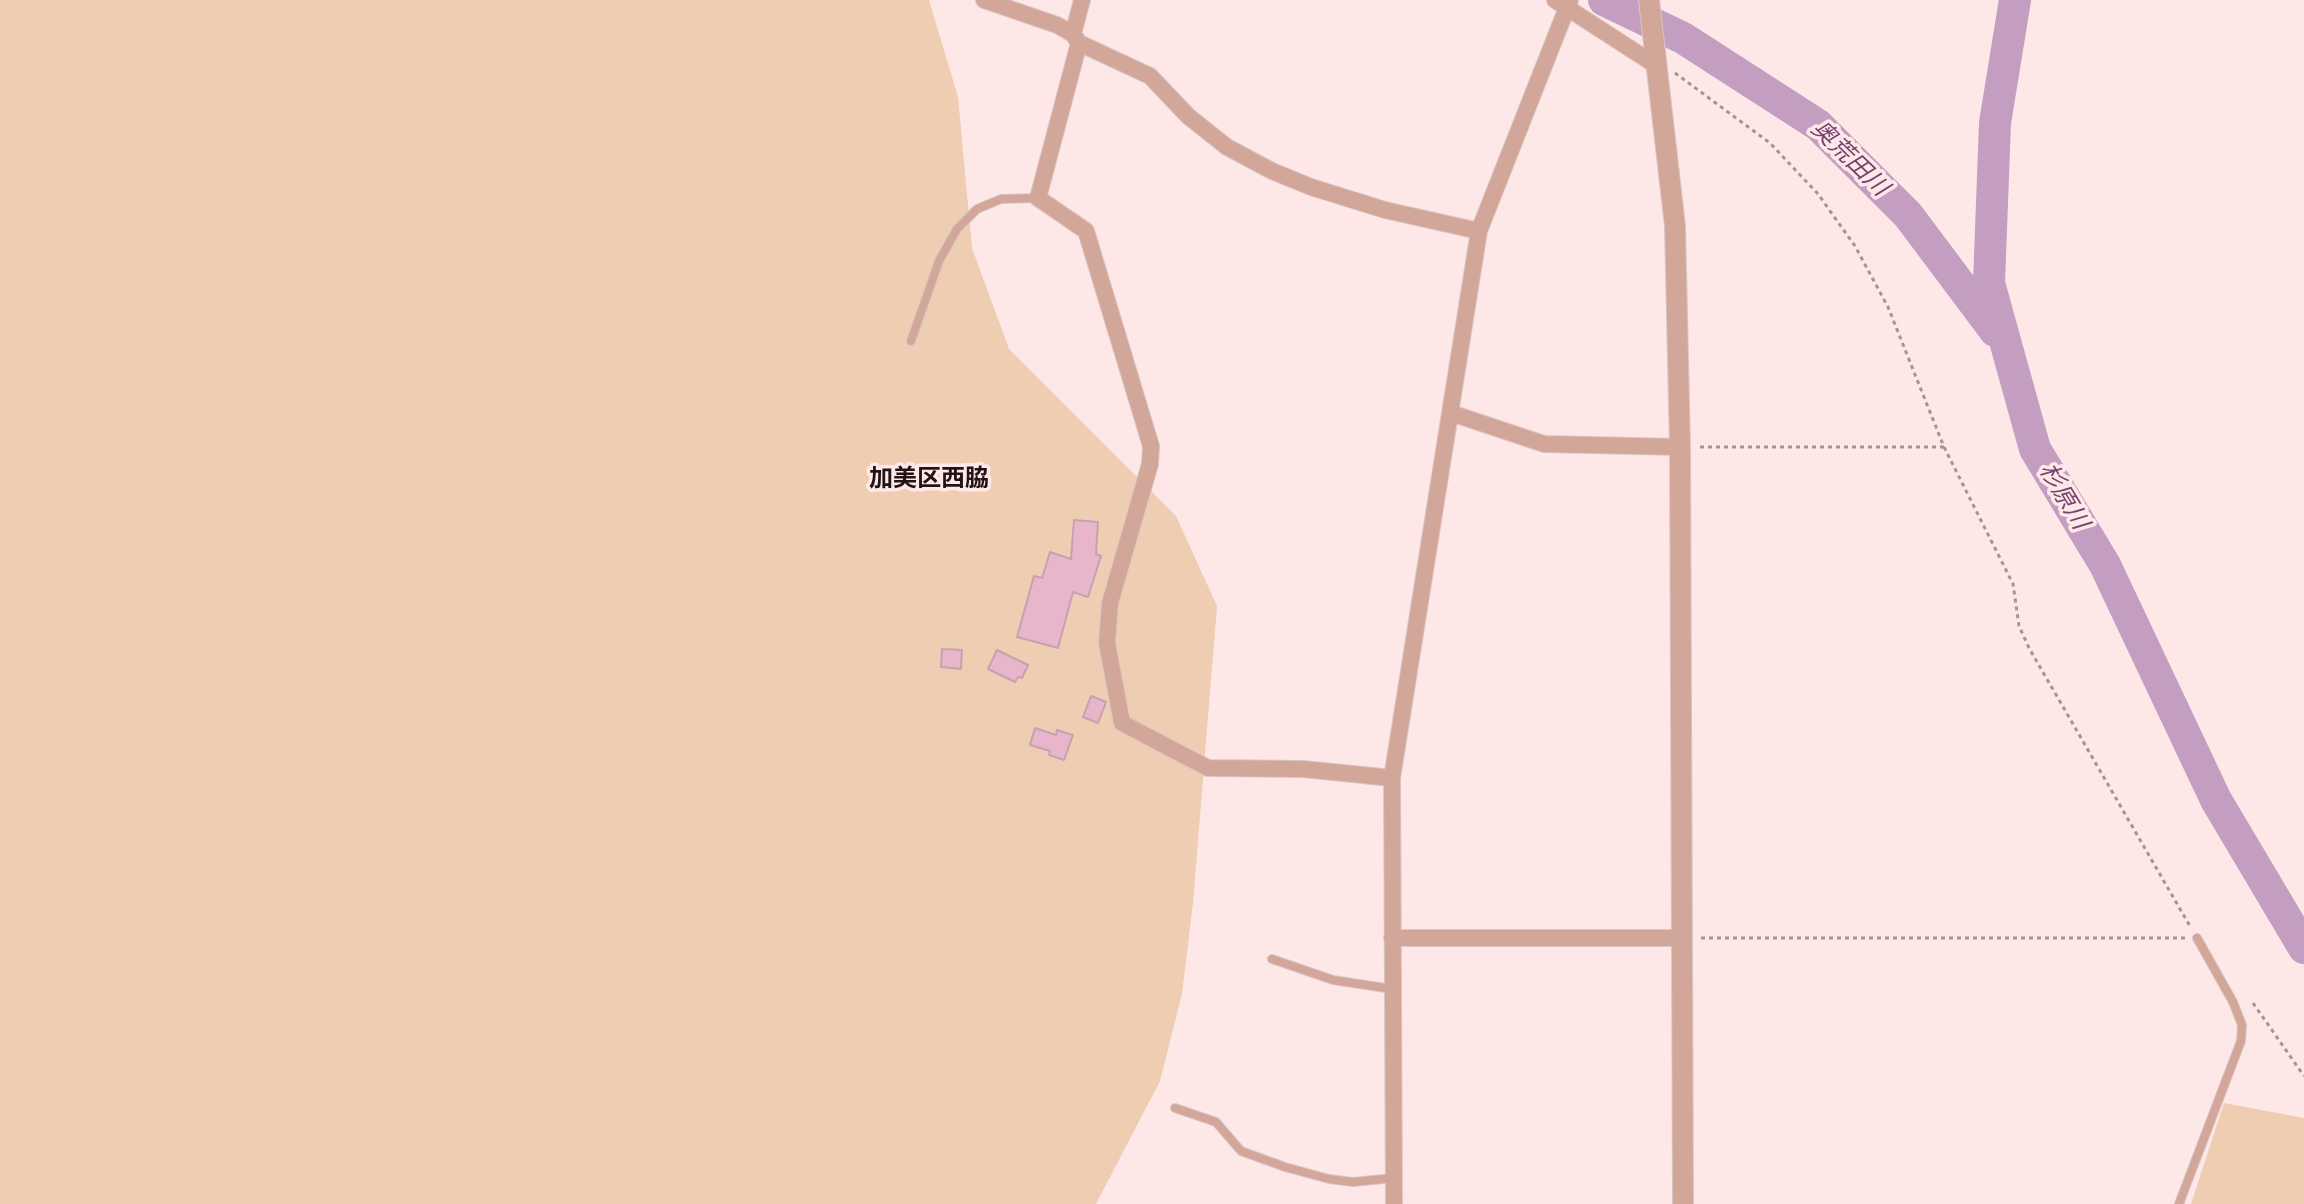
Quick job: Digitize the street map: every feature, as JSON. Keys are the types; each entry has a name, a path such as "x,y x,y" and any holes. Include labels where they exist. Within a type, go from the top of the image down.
{"street":[{"path":"984,0 1057,25 1150,76 1188,116 1227,147 1272,171 1311,187 1385,210 1479,231"},
{"path":"1082,0 1038,198 1086,231 1151,446 1150,464 1110,603 1107,643 1122,723 1208,768 1303,769 1392,778"},
{"path":"1649,0 1675,226 1680,447 1683,1204"},
{"path":"1394,1204 1392,778 1479,231 1564,2 1657,60"},
{"path":"1451,413 1544,444 1680,447"},
{"path":"1392,938 1681,938"}],"lane":[{"path":"911,341 939,261 957,229 977,209 1001,199 1038,198"},
{"path":"2179,1204 2241,1041 2242,1025 2233,1002 2197,938"},
{"path":"1272,959 1333,980 1392,989"},
{"path":"1175,1108 1216,1122 1241,1151 1285,1167 1353,1182 1394,1178"}],"path":[{"path":"1657,60 1770,143 1818,194 1855,246 1888,307 1944,447 2013,584 2019,626 2029,648 2197,938"},
{"path":"1680,447 1944,447"},
{"path":"1681,938 2197,938"},
{"path":"2253,1003 2304,1076"}],"shaded area":[{"path":"0,0 929,0 958,97 972,248 1009,349 1176,516 1217,606 1193,903 1182,994 1160,1081 1096,1204 0,1204"},
{"path":"2224,1103 2304,1118 2304,1204 2191,1204"}],"building":[{"path":"1074,520 1098,522 1096,554 1101,556 1088,597 1073,592 1058,648 1017,637 1034,576 1042,578 1050,552 1071,559"},
{"path":"942,649 962,650 961,669 941,667"},
{"path":"997,650 1028,665 1022,678 1018,677 1015,682 988,669"},
{"path":"1091,696 1106,702 1098,723 1083,717"},
{"path":"1035,728 1056,735 1057,730 1073,735 1064,760 1049,755 1050,751 1030,745"}],"waterway":[{"name":"奥荒田川","path":"1604,0 1683,38 1818,125 1908,215 1995,331"},
{"name":"杉原川","path":"2015,0 1995,123 1989,283 2035,449 2105,565 2216,800 2304,948"}],"district":[{"name":"加美区西脇","path":"929,478"}]}
